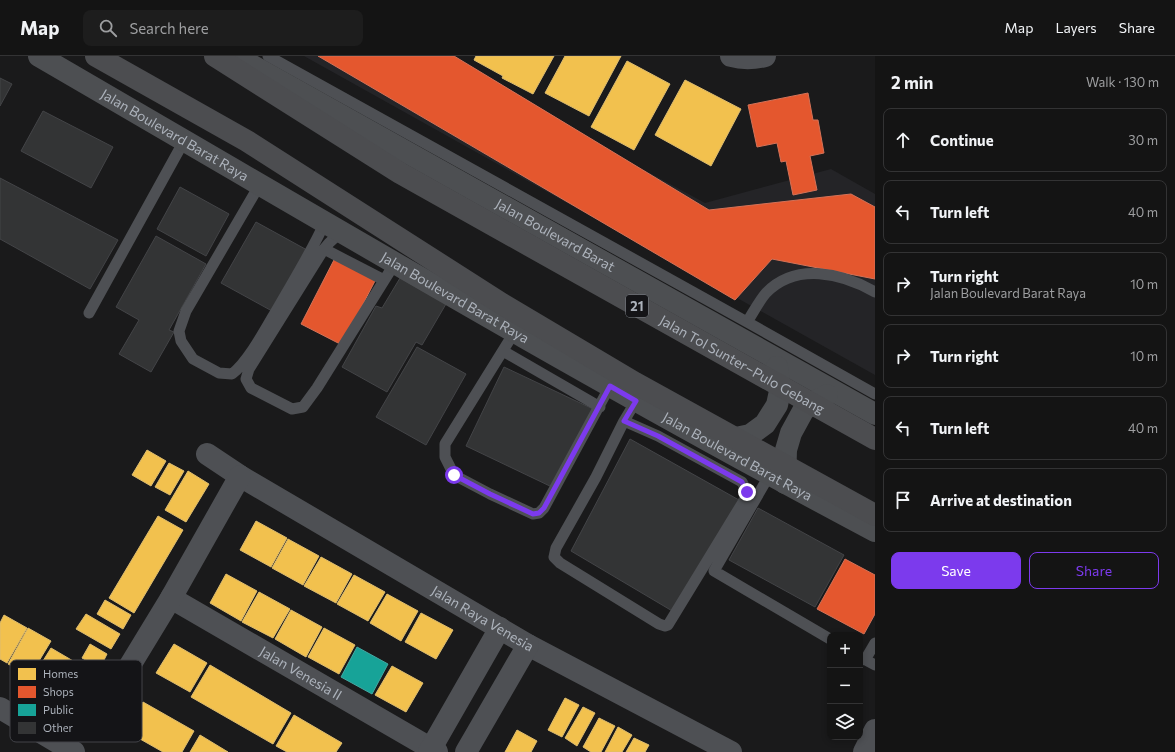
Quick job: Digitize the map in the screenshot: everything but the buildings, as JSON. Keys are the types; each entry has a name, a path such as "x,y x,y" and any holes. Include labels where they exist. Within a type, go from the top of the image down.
{"highway":[{"path":"96,56 247,141 502,304 628,379 875,515"},
{"name":"Jalan Tol Sunter–Pulo Gebang","path":"215,56 400,173 875,439"}],"main road":[{"name":"Jalan Boulevard Barat Raya","path":"39,56 333,227 390,272 515,331 636,401 713,443 773,480 875,531"},
{"name":"Jalan Boulevard Barat","path":"235,56 875,414"},
{"path":"713,443 750,435 765,424 777,405 780,390 776,358"},
{"path":"773,480 786,450 791,433 802,411 809,405 834,391"}],"street":[{"path":"731,56 741,58 758,58 765,56"},
{"name":"Jalan Raya Venesia","path":"207,454 240,476 528,645 731,752"},
{"path":"133,660 171,598 240,476"},
{"name":"Jalan Venesia II","path":"171,598 433,751"},
{"path":"433,751 500,628"},
{"path":"466,752 528,645"},
{"path":"0,708 10,714"},
{"path":"864,752 875,730"},
{"path":"57,742 74,752"}],"lane":[{"path":"268,56 875,394"},
{"path":"89,313 184,141"},
{"path":"260,184 186,311 179,331 181,341 193,359 220,373 232,374 240,368 267,327 318,238 333,227"},
{"path":"324,249 390,272 317,388 303,406 292,410 251,388 246,379 249,369 324,249 329,243 333,227"},
{"path":"747,322 765,294 775,285 788,278 803,274 822,273 838,276 855,282 875,292"},
{"path":"515,331 445,444 445,457 454,475 533,514 539,513 544,508 610,386"},
{"path":"503,352 600,406"},
{"path":"624,421 658,436 742,482 747,492 743,502 672,619 668,625 665,626 659,624 560,563 554,557 556,548 596,477 624,421 636,401"},
{"path":"827,637 714,571 773,480 875,542"},
{"path":"863,657 875,643"},
{"path":"863,659 875,665"}],"shaded area":[{"path":"304,56 434,56 705,203 831,169 875,194 875,375"}],"route":[{"path":"454,475 533,514 539,513 544,508 610,386 636,401 624,421 658,436 742,482 746,486 747,492"}]}
